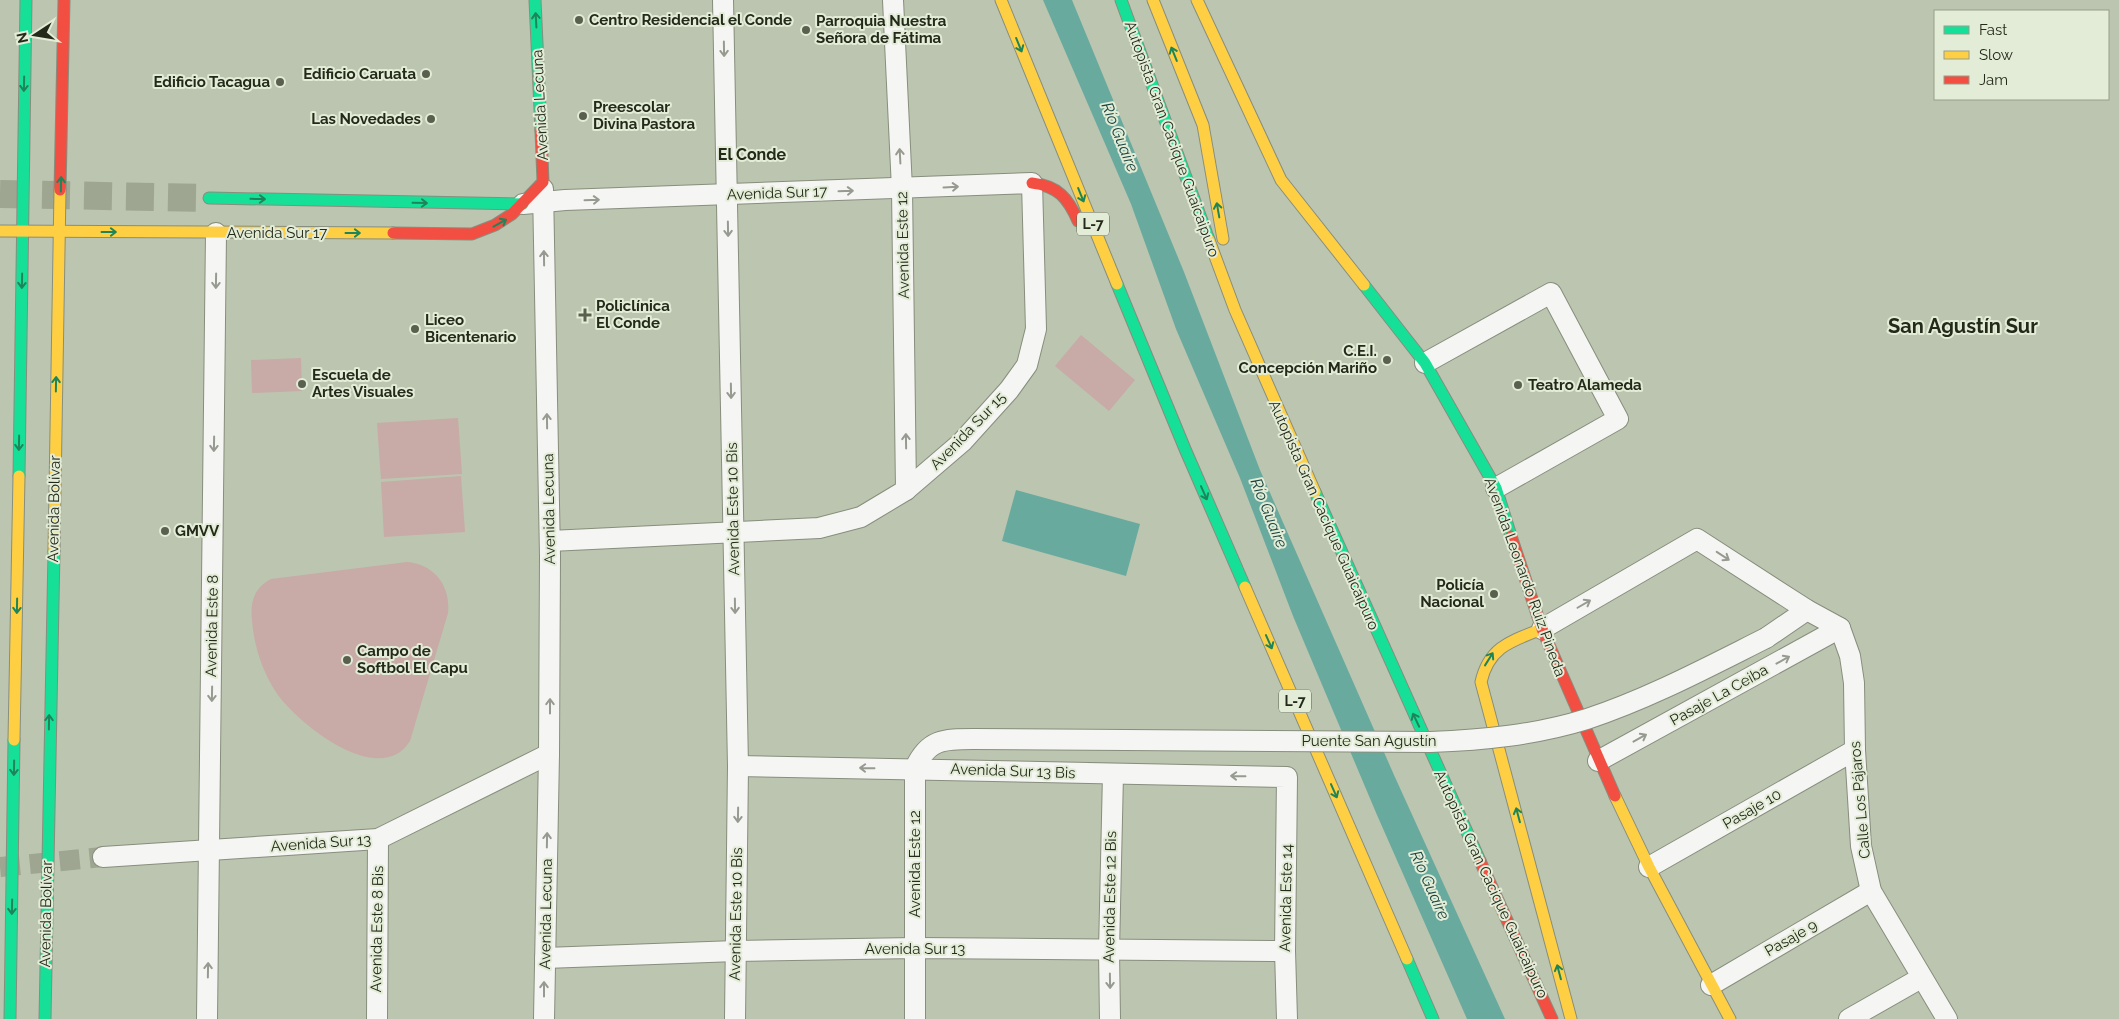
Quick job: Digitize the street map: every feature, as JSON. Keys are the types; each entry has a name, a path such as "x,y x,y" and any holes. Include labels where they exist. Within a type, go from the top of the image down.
{"main road":[{"path":"10,1019 26,0"},
{"name":"Avenida Bolívar","path":"45,1019 64,0"},
{"name":"Avenida Lecuna","path":"535,0 543,182"},
{"name":"L-7","path":"1001,0 1185,448 1433,1019"},
{"name":"Autopista Gran Cacique Guaicaipuro","path":"1121,0 1235,310 1373,626 1552,1019"},
{"path":"1153,0 1203,124 1235,310"},
{"name":"Avenida Leonardo Ruiz Pineda","path":"1197,0 1281,180 1425,363 1496,488 1542,629 1598,761 1649,867 1730,1019"},
{"name":"Avenida Sur 17","path":"0,231 472,234 494,226 509,217 543,182"},
{"path":"1032,183 1047,184 1059,190 1072,206 1105,282 1185,448"},
{"name":"Avenida Sur 17","path":"209,198 523,204"},
{"path":"472,234 491,204"},
{"path":"1542,629 1494,651 1483,670 1481,682 1571,1019"},
{"path":"1404,953 1421,1019"}],"street":[{"name":"Avenida Este 10 Bis","path":"723,0 738,766 735,1019"},
{"name":"Avenida Este 12","path":"892,0 902,189 906,490"},
{"name":"Avenida Lecuna","path":"543,182 550,541 550,754 544,1019"},
{"name":"Avenida Sur 17","path":"523,204 1032,183"},
{"name":"Avenida Sur 15","path":"550,541 819,528 861,517 906,490 962,442 1009,390 1027,365 1036,330 1032,183"},
{"name":"Avenida Este 8","path":"207,1019 216,233"},
{"path":"1425,363 1551,293 1618,418 1496,488"},
{"path":"1542,629 1697,539 1808,610 1840,628"},
{"name":"Puente San Agustín","path":"915,768 922,753 938,742 973,739 1420,742 1482,740 1537,731 1586,719 1669,687 1766,638 1808,610"},
{"name":"Calle Los Pájaros","path":"1840,628 1850,656 1854,683 1855,750 1862,846 1871,891 1947,1019"},
{"name":"Pasaje La Ceiba","path":"1598,761 1840,628"},
{"name":"Pasaje 10","path":"1649,867 1855,750"},
{"name":"Avenida Sur 13","path":"103,857 378,840 550,754"},
{"name":"Avenida Sur 13 Bis","path":"738,766 915,768 1287,777"},
{"name":"Avenida Este 12","path":"915,768 915,1019"},
{"name":"Avenida Este 12 Bis","path":"1110,1019 1109,951 1112,774"},
{"name":"Avenida Este 14","path":"1287,777 1285,951 1287,1019"},
{"name":"Avenida Este 8 Bis","path":"377,1019 378,840"},
{"name":"Pasaje 9","path":"1711,985 1871,891"},
{"name":"Avenida Sur 13","path":"544,958 736,951 915,948 1285,951"},
{"path":"1849,1019 1921,978"}],"shaded area":[{"path":"1081,335 1135,380 1109,411 1055,366"},
{"path":"301,358 302,391 252,393 251,360"},
{"path":"458,418 462,474 381,479 377,423"},
{"path":"461,476 465,532 384,537 381,482"},
{"name":"Campo de Softbol El Capu","path":"407,562 425,567 439,578 447,594 448,613 410,741 397,754 380,758 361,755 341,747 304,722 278,695 268,678 257,650 252,620 254,596 271,579"}],"water":[{"name":"Río Guaire","path":"1043,0 1072,0 1184,272 1260,470 1394,775 1505,1019 1467,1019 1377,815 1293,616 1240,478 1176,329 1131,204"},
{"path":"1016,490 1140,524 1126,576 1002,541"}],"tunnel":[{"path":"0,194 209,198"},
{"path":"0,867 103,857"}],"traffic: fast":[{"path":"19,476 26,0"},
{"path":"535,0 541,131"},
{"path":"1121,0 1209,240"},
{"path":"209,198 523,204"},
{"path":"1117,284 1185,449 1245,587"},
{"path":"1364,285 1425,363 1496,488 1511,536"},
{"path":"1315,492 1480,861"},
{"path":"45,1019 54,551"},
{"path":"10,1019 14,740"},
{"path":"1407,959 1433,1019"}],"traffic: slow":[{"path":"1001,0 1117,284"},
{"path":"1153,0 1203,125 1223,239"},
{"path":"1197,0 1281,180 1364,285"},
{"path":"54,551 60,190"},
{"path":"0,231 393,233"},
{"path":"1209,240 1235,310 1315,492"},
{"path":"14,740 19,476"},
{"path":"1245,587 1407,959"},
{"path":"1542,629 1511,642 1496,653 1485,670 1481,682 1571,1019"},
{"path":"1615,796 1649,867 1730,1019"}],"traffic: jam":[{"path":"60,190 64,0"},
{"path":"393,233 472,234 495,225 512,214 543,182 541,131"},
{"path":"1032,183 1049,187 1061,194 1078,221"},
{"path":"1511,536 1542,629 1615,796"},
{"path":"1480,861 1552,1019"}],"place":[{"name":"Centro Residencial el Conde","path":"579,20"},
{"name":"Parroquia Nuestra Señora de Fátima","path":"806,30"},
{"name":"Edificio Caruata","path":"426,74"},
{"name":"Edificio Tacagua","path":"280,82"},
{"name":"Preescolar Divina Pastora","path":"583,116"},
{"name":"Las Novedades","path":"431,119"},
{"name":"Policlínica El Conde","path":"585,315"},
{"name":"Liceo Bicentenario","path":"415,329"},
{"name":"C.E.I. Concepción Mariño","path":"1387,360"},
{"name":"Escuela de Artes Visuales","path":"302,384"},
{"name":"Teatro Alameda","path":"1518,385"},
{"name":"GMVV","path":"165,531"},
{"name":"Policía Nacional","path":"1494,594"},
{"name":"Campo de Softbol El Capu","path":"347,660"}],"district":[{"name":"El Conde","path":"752,154"},
{"name":"San Agustín Sur","path":"1963,326"}]}
